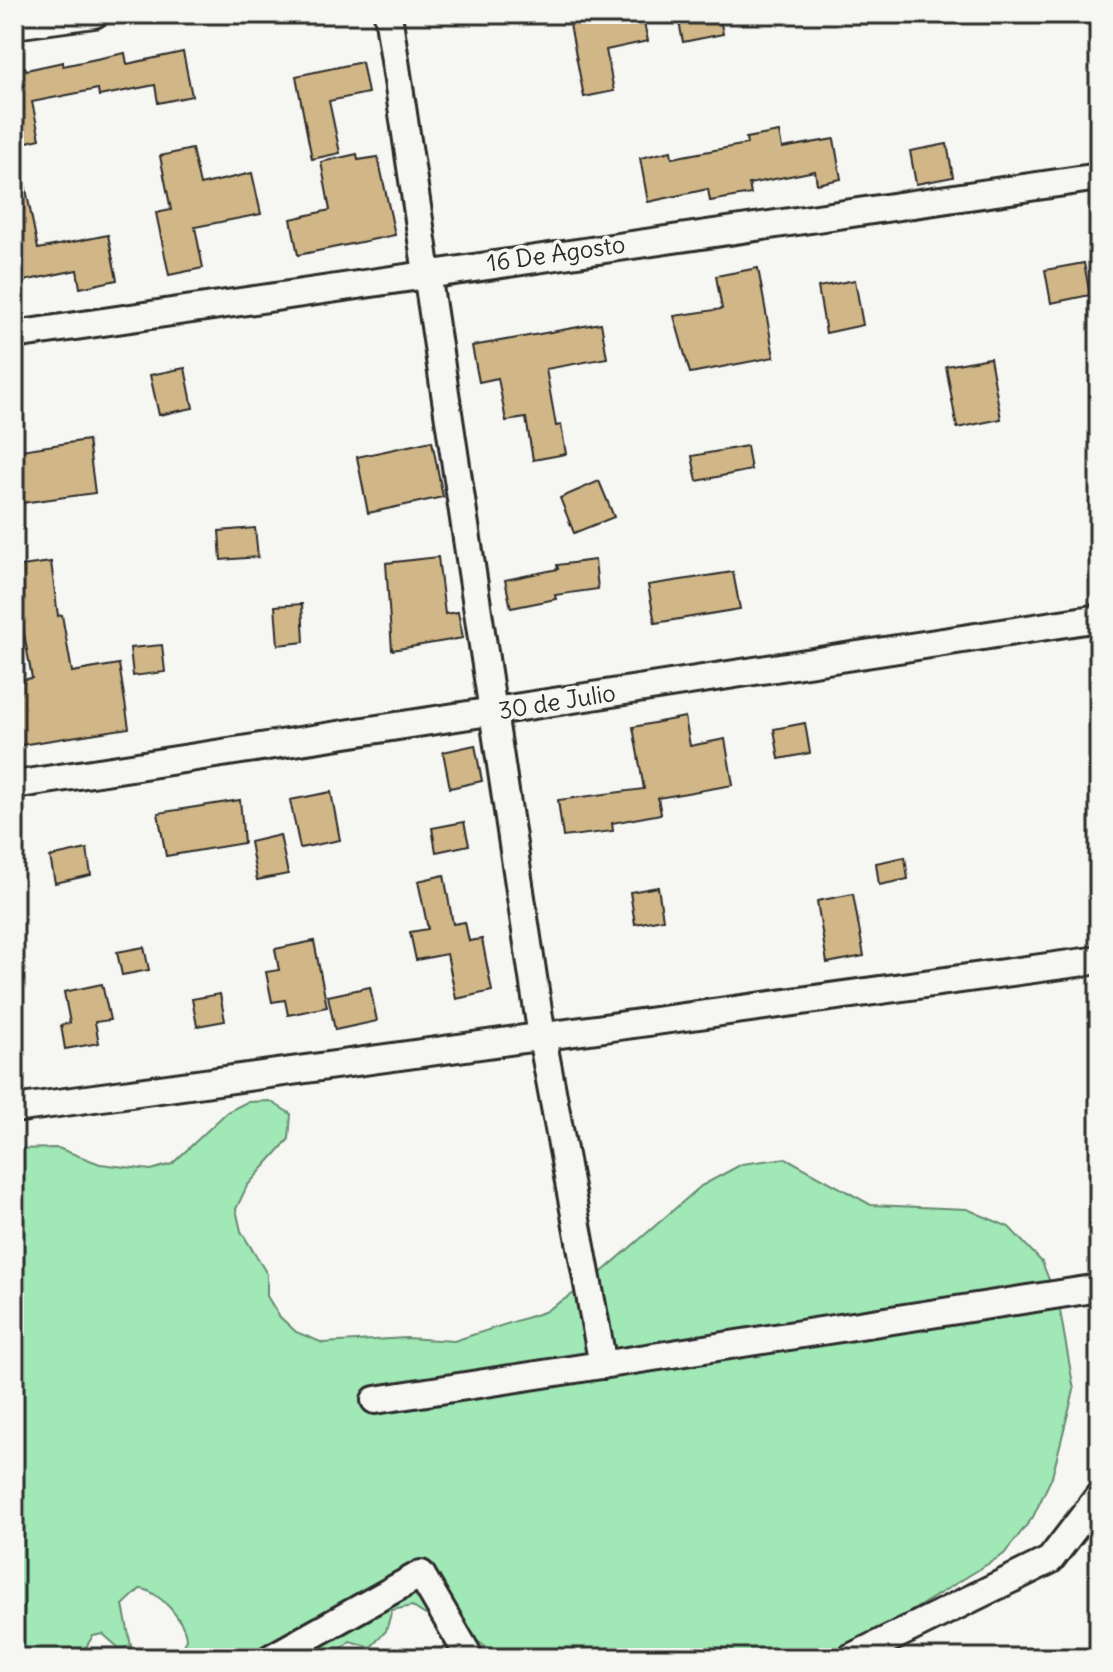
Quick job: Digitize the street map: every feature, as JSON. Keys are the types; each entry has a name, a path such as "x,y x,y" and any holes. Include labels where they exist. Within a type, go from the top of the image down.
{"street":[{"path":"14,25 94,14"},
{"path":"388,14 542,1037 603,1365"},
{"name":"16 De Agosto","path":"14,335 1099,177"},
{"name":"30 de Julio","path":"14,785 1099,618"},
{"path":"14,1109 1099,960"},
{"path":"375,1400 1099,1288"},
{"path":"850,1658 1050,1560 1099,1496"},
{"path":"271,1658 421,1574 470,1658"}],"green space":[{"path":"270,1101 291,1114 289,1139 247,1186 236,1209 241,1231 267,1274 267,1296 279,1316 296,1332 323,1343 406,1338 454,1341 544,1312 587,1285 701,1186 742,1164 786,1158 871,1205 967,1209 1009,1227 1042,1262 1059,1305 1074,1390 1052,1477 1033,1517 1004,1554 835,1658 500,1658 480,1643 412,1606 392,1610 386,1631 371,1647 350,1641 331,1658 181,1658 186,1639 176,1615 154,1594 140,1589 123,1605 131,1646 120,1649 103,1634 93,1636 79,1658 14,1658 14,1149 58,1148 100,1164 151,1170 172,1164 227,1112 247,1102"}],"building":[{"path":"568,14 642,14 648,41 606,50 614,91 584,97"},
{"path":"719,14 723,34 683,42 678,17"},
{"path":"183,52 192,96 158,103 155,85 99,96 98,89 32,102 40,139 14,145 14,68 25,67 26,70 63,62 63,66 125,53 127,64"},
{"path":"362,62 368,93 329,101 340,153 312,159 296,76"},
{"path":"779,132 782,148 834,139 841,179 817,184 815,171 749,184 751,194 710,201 708,189 648,202 640,158 671,151 672,158 747,144 746,138"},
{"path":"947,144 953,177 916,184 910,151"},
{"path":"192,149 200,185 252,173 261,214 195,227 203,268 169,275 156,213 171,210 160,156"},
{"path":"357,154 358,160 378,157 395,235 298,255 291,219 330,210 321,162"},
{"path":"25,184 38,249 108,235 117,280 80,288 77,270 14,283 14,185"},
{"path":"1084,263 1090,295 1051,303 1045,270"},
{"path":"758,268 774,357 690,373 674,316 722,309 716,276"},
{"path":"855,280 863,325 826,333 818,287"},
{"path":"601,323 607,358 546,369 556,426 561,425 566,454 533,460 526,418 506,421 498,378 479,382 472,346"},
{"path":"990,358 1001,419 957,428 946,366"},
{"path":"185,368 193,408 159,415 150,375"},
{"path":"88,440 95,493 14,504 14,451"},
{"path":"432,441 443,497 368,513 357,457"},
{"path":"747,446 751,470 697,481 692,456"},
{"path":"599,481 614,517 574,533 560,498"},
{"path":"255,528 258,557 221,560 219,531"},
{"path":"438,557 445,614 458,612 463,638 392,650 386,563"},
{"path":"595,560 598,589 555,595 556,599 511,608 505,580 558,569 557,565"},
{"path":"51,562 58,616 62,615 72,672 119,664 129,728 14,746 14,681 32,678 18,600 14,601 14,567"},
{"path":"733,572 740,609 655,623 648,585"},
{"path":"302,604 304,642 278,645 275,606"},
{"path":"162,645 165,672 133,676 130,648"},
{"path":"685,717 690,746 725,739 733,785 658,798 661,814 612,823 613,831 563,837 558,800 644,789 633,727"},
{"path":"805,723 810,753 779,759 774,729"},
{"path":"475,745 482,781 450,788 443,752"},
{"path":"331,792 340,840 300,848 290,800"},
{"path":"240,800 244,843 166,856 158,813"},
{"path":"464,822 469,845 436,852 432,828"},
{"path":"280,835 288,874 257,880 250,842"},
{"path":"87,849 91,875 55,883 50,857"},
{"path":"905,857 908,879 879,885 876,863"},
{"path":"444,875 453,924 465,922 469,941 482,939 492,991 456,999 447,954 416,960 410,932 428,929 418,881"},
{"path":"658,887 663,919 635,924 630,892"},
{"path":"853,894 864,956 827,963 817,901"},
{"path":"314,941 327,1007 288,1015 285,1000 272,1002 266,972 279,970 275,949"},
{"path":"144,947 149,970 122,975 117,952"},
{"path":"102,984 110,1020 95,1022 99,1043 65,1049 61,1025 70,1023 64,992"},
{"path":"370,987 377,1021 335,1030 328,996"},
{"path":"220,994 225,1021 197,1026 192,999"}]}
